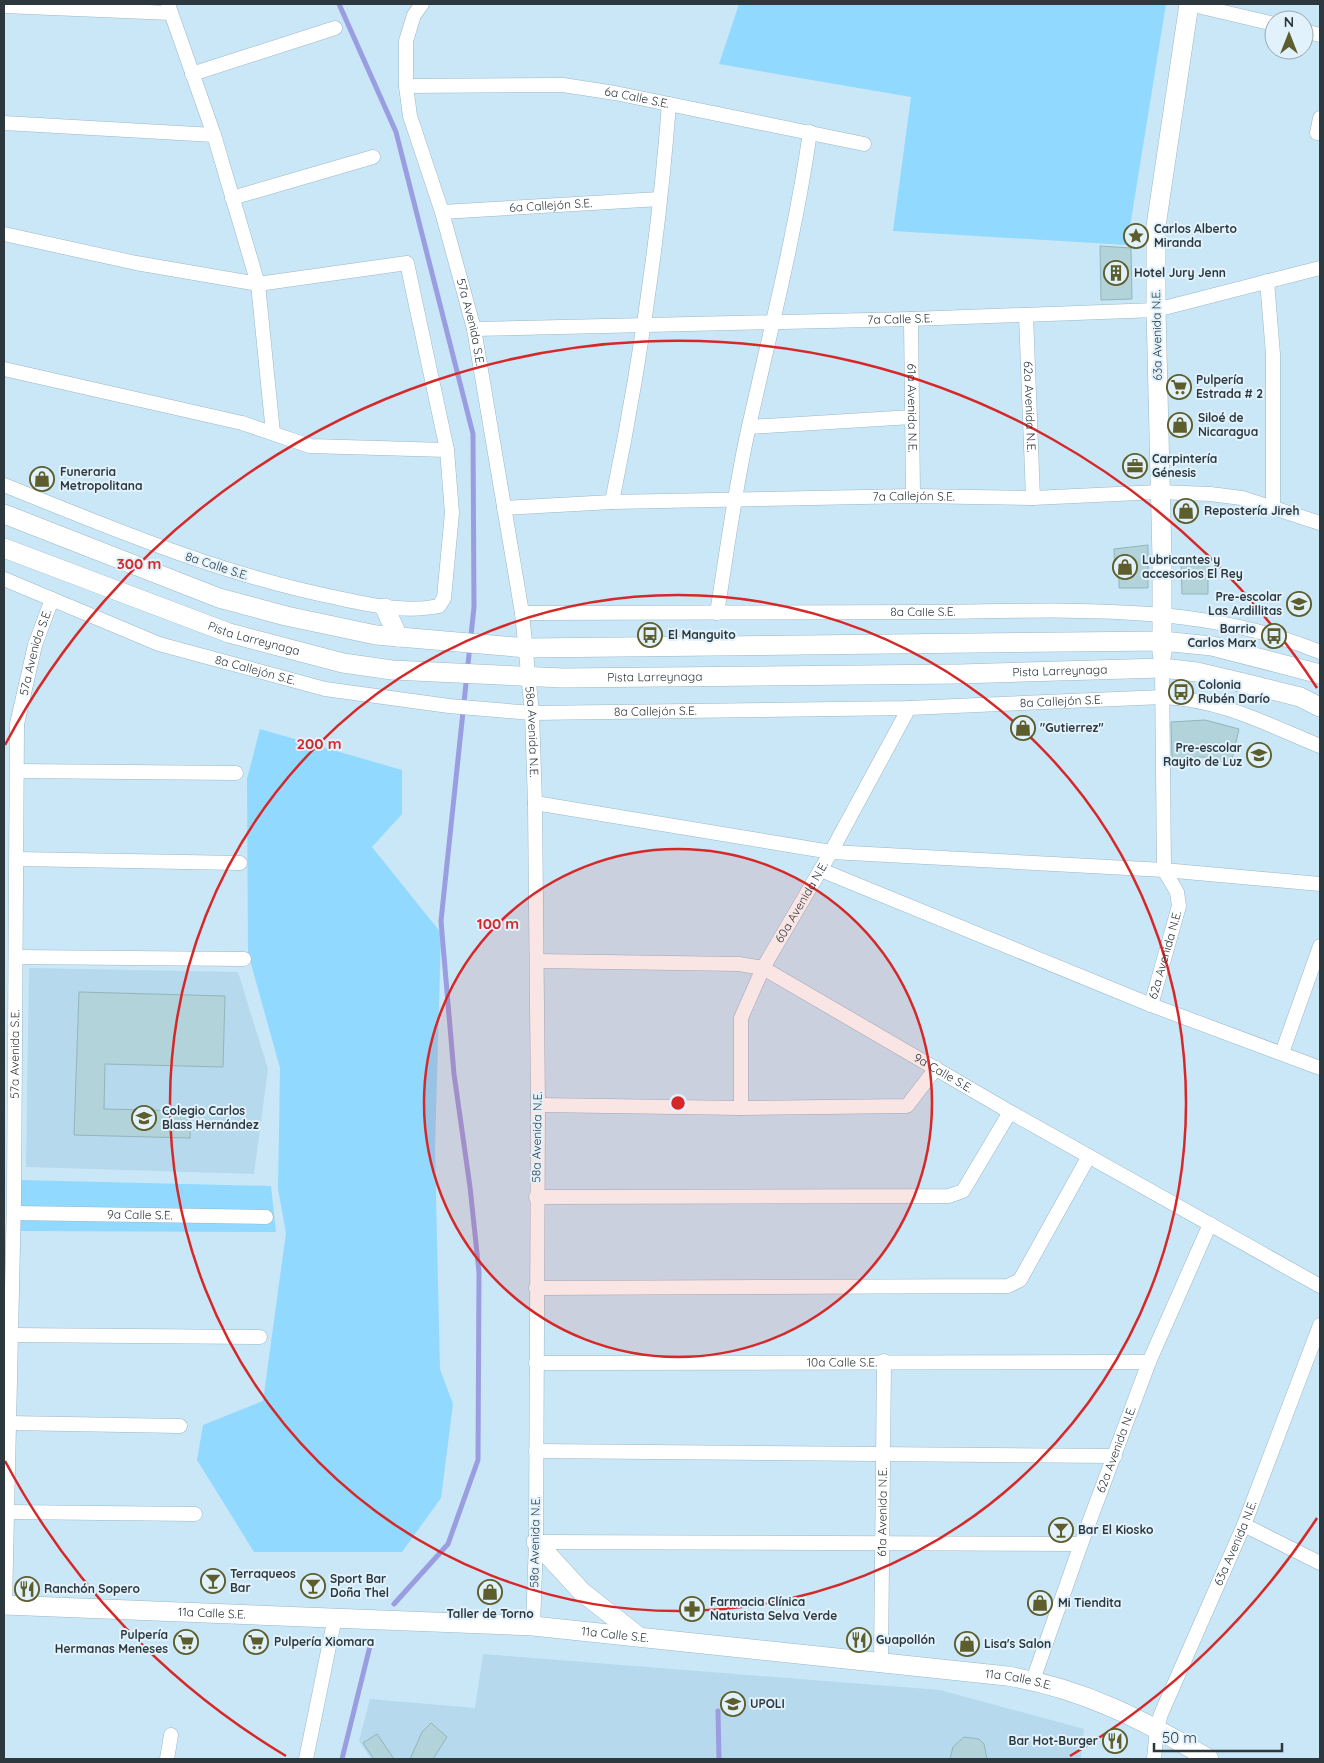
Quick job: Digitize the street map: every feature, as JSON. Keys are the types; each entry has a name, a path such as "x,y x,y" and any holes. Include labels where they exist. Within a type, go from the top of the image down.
{"main road":[{"name":"63a Avenida N.E.","path":"1162,668 1156,226 1189,4"},
{"path":"4,514 219,598 295,618 376,635 527,648 1162,641 1212,646 1320,674"},
{"name":"Pista Larreynaga","path":"4,548 229,633 343,663 392,670 530,678 959,674 1162,668 1197,672 1252,684 1300,697 1320,707"},
{"path":"385,608 398,637"},
{"path":"536,1542 582,1592 638,1636"},
{"name":"11a Calle S.E.","path":"4,1605 533,1626 638,1636 679,1643 881,1662 1033,1680 1082,1694 1157,1728 1209,1759"}],"street":[{"name":"57a Avenida S.E.","path":"422,4 414,15 406,41 406,86 410,116 442,212 474,329 527,648"},
{"path":"1189,4 1264,22"},
{"path":"4,6 169,8 214,136 258,284 273,434"},
{"path":"192,74 335,28"},
{"name":"6a Calle S.E.","path":"406,86 563,85 669,104 864,144"},
{"path":"612,502 643,325 660,199 669,104"},
{"path":"1317,133 1320,118"},
{"path":"4,123 214,136"},
{"path":"717,613 749,427 772,322 786,271 810,132"},
{"path":"232,198 373,157"},
{"name":"6a Callejón S.E.","path":"442,212 660,199"},
{"path":"4,234 136,263 258,284 407,263 447,450 310,446 242,423 4,369"},
{"name":"7a Calle S.E.","path":"474,329 911,319 1156,310 1267,280 1320,268"},
{"path":"1267,280 1273,354 1273,506"},
{"name":"62a Avenida N.E.","path":"1026,315 1033,498"},
{"name":"61a Avenida N.E.","path":"911,319 913,496"},
{"path":"749,427 912,417"},
{"name":"8a Calle S.E.","path":"4,485 211,566 302,591 385,608 439,606 444,598 452,513 447,450"},
{"name":"7a Callejón S.E.","path":"504,508 612,502 913,496 1033,498 1159,492 1210,494 1273,506 1320,523"},
{"name":"8a Callejón S.E.","path":"4,579 159,644 324,689 449,706 532,713 909,708 1163,697 1193,698 1228,707 1320,746"},
{"name":"57a Avenida S.E.","path":"4,1605 9,1423 7,1384 11,1335 8,1295 14,1213 9,1199 10,1020 16,957 10,905 17,859 10,823 17,771 10,724 52,599"},
{"name":"8a Calle S.E.","path":"522,613 1028,611 1162,614 1236,626 1320,652"},
{"name":"58a Avenida N.E.","path":"527,648 532,713 538,961 536,1542 533,1626"},
{"path":"1162,668 1164,870"},
{"name":"60a Avenida N.E.","path":"741,1108 741,1018 763,968 821,870 909,708"},
{"path":"17,771 236,773"},
{"path":"535,804 831,852 1164,870 1320,884"},
{"path":"17,859 240,862"},
{"path":"821,870 1151,1004 1320,1068"},
{"name":"62a Avenida N.E.","path":"1151,1004 1178,906 1177,892 1164,870"},
{"path":"1282,1053 1320,946"},
{"path":"16,957 244,959"},
{"name":"9a Calle S.E.","path":"538,961 739,964 763,968 1010,1112 1320,1286"},
{"path":"538,1105 741,1108 907,1106 936,1068"},
{"path":"536,1196 949,1196 963,1191 1010,1112"},
{"path":"536,1288 1004,1286 1020,1280 1090,1156"},
{"name":"9a Calle S.E.","path":"14,1213 266,1217"},
{"name":"62a Avenida N.E.","path":"1033,1680 1081,1544 1150,1362 1210,1224"},
{"name":"63a Avenida N.E.","path":"1154,1759 1157,1728 1161,1714 1244,1525 1320,1325"},
{"path":"11,1335 260,1337"},
{"name":"61a Avenida N.E.","path":"881,1662 884,1543 884,1361"},
{"name":"10a Calle S.E.","path":"536,1363 1150,1362"},
{"path":"9,1423 180,1426"},
{"path":"536,1451 1115,1456"},
{"path":"7,1512 195,1514"},
{"path":"1244,1525 1320,1563"},
{"path":"536,1542 1081,1544"},
{"path":"306,1759 335,1617"},
{"path":"167,1759 171,1736"}],"shaded area":[{"path":"739,4 1166,4 1127,245 893,231 911,97 719,64"},
{"path":"260,729 402,770 402,814 372,847 441,933 435,1151 440,1369 453,1404 441,1498 402,1552 254,1552 197,1460 203,1425 263,1401 286,1233 278,1189 280,1068 248,953 247,779"},
{"name":"Colegio Carlos Blass Hernández","path":"29,968 238,972 268,1069 254,1174 26,1167"},
{"path":"21,1180 271,1186 276,1232 21,1231"},
{"name":"UPOLI","path":"483,1654 940,1690 1084,1729 1081,1759 371,1759 359,1741 370,1699 475,1708"}],"building":[{"name":"Hotel Jury Jenn","path":"1100,246 1131,248 1132,299 1101,300"},
{"path":"1148,545 1148,588 1119,588 1119,575 1115,575 1114,549"},
{"path":"1181,562 1208,563 1208,594 1182,594"},
{"path":"1205,720 1239,729 1231,764 1204,757 1172,758 1171,722"},
{"path":"79,992 225,996 223,1067 105,1064 104,1109 190,1111 190,1138 74,1135"},
{"path":"431,1723 447,1737 433,1759 410,1759 422,1732"},
{"path":"377,1734 394,1759 374,1759 363,1743"},
{"path":"964,1737 979,1739 984,1744 987,1759 950,1759 953,1747"}],"waterway":[{"path":"339,4 396,132 473,434 474,607 441,921 454,1074 470,1187 479,1272 478,1460 448,1544 394,1604"},
{"path":"342,1759 370,1646"},
{"path":"718,1711 719,1759"}],"place":[{"name":"Carlos Alberto Miranda","path":"1136,236"},
{"name":"Hotel Jury Jenn","path":"1116,273"},
{"name":"Pulpería Estrada # 2","path":"1179,387"},
{"name":"Siloé de Nicaragua","path":"1180,425"},
{"name":"Carpintería Génesis","path":"1135,466"},
{"name":"Funeraria Metropolitana","path":"42,479"},
{"name":"Repostería Jireh","path":"1186,511"},
{"name":"Lubricantes y accesorios El Rey","path":"1125,567"},
{"name":"Pre-escolar Las Ardillitas","path":"1299,604"},
{"name":"El Manguito","path":"650,635"},
{"name":"Barrio Carlos Marx","path":"1274,636"},
{"name":"Colonia Rubén Darío","path":"1181,692"},
{"name":"\"Gutierrez\"","path":"1023,728"},
{"name":"Pre-escolar Rayito de Luz","path":"1259,755"},
{"name":"Colegio Carlos Blass Hernández","path":"144,1118"},
{"name":"Bar El Kiosko","path":"1061,1530"},
{"name":"Terraqueos Bar","path":"213,1581"},
{"name":"Sport Bar Doña Thel","path":"313,1586"},
{"name":"Ranchón Sopero","path":"27,1589"},
{"name":"Taller de Torno","path":"490,1592"},
{"name":"Mi Tiendita","path":"1040,1603"},
{"name":"Farmacia Clínica Naturista Selva Verde","path":"692,1609"},
{"name":"Guapollón","path":"859,1640"},
{"name":"Pulpería Hermanas Meneses","path":"186,1642"},
{"name":"Pulpería Xiomara","path":"256,1642"},
{"name":"Lisa's Salon","path":"967,1644"},
{"name":"UPOLI","path":"733,1704"},
{"name":"Bar Hot-Burger","path":"1115,1741"}]}
